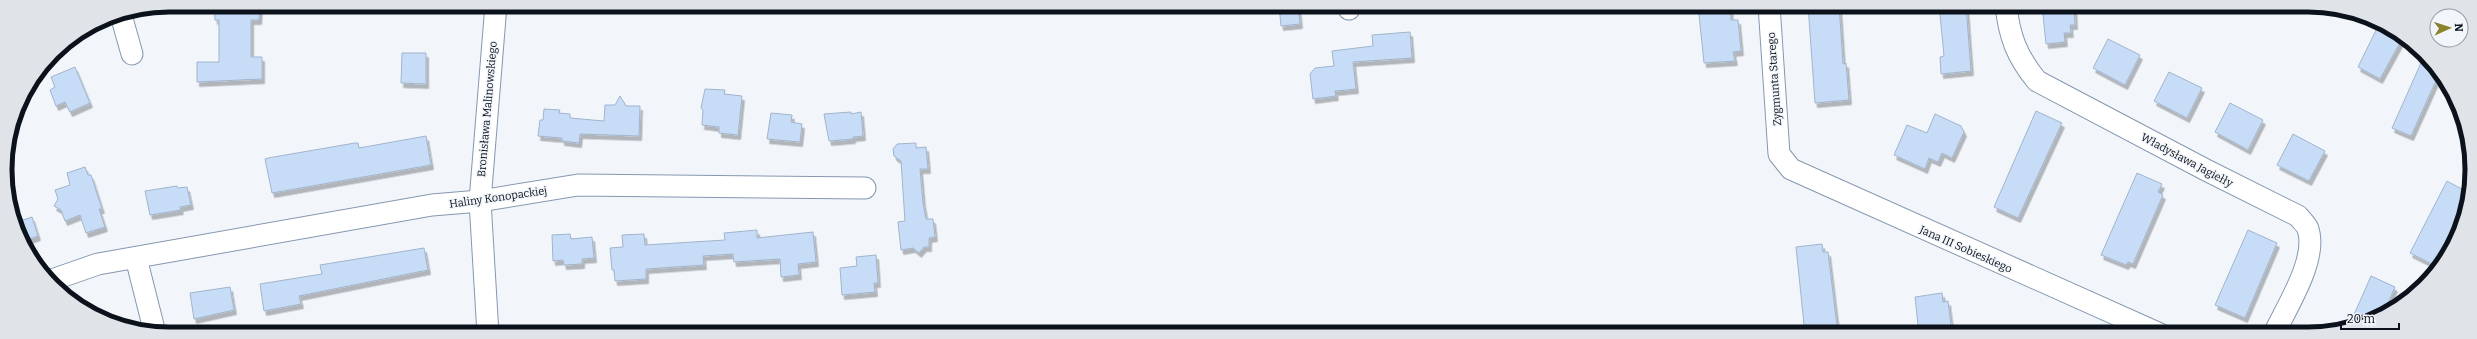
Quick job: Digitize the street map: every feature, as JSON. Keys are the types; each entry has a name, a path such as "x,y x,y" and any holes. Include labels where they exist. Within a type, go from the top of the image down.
{"street":[{"name":"Bronisława Malinowskiego","path":"488,327 480,201 495,12"},
{"name":"Zygmunta Starego","path":"1769,12 1779,154"},
{"name":"Władysława Jagiełły","path":"2007,12 2008,27 2014,46 2023,64 2038,80 2206,170 2298,216 2307,227 2310,244 2309,259 2277,327"},
{"path":"121,19 132,54"},
{"name":"Jana III Sobieskiego","path":"1779,154 1791,169 1805,177 2144,327"},
{"name":"Haliny Konopackiej","path":"56,279 98,264 432,205 480,201 578,185 865,188"},
{"path":"136,258 153,326"}],"building":[{"path":"214,12 260,12 259,20 251,20 251,57 262,57 262,79 197,82 197,62 219,62 219,20 215,20"},
{"path":"1280,12 1299,12 1300,24 1281,26"},
{"path":"1699,12 1730,12 1731,20 1738,20 1741,51 1733,52 1735,61 1704,63"},
{"path":"1808,12 1839,12 1843,64 1846,63 1849,100 1815,103"},
{"path":"1940,12 1967,12 1971,71 1941,74 1940,57 1944,56"},
{"path":"2043,12 2074,12 2075,25 2070,25 2071,33 2064,33 2065,42 2046,44"},
{"path":"2377,28 2400,43 2380,79 2358,67"},
{"path":"1410,32 1412,58 1353,62 1356,89 1335,91 1336,96 1313,99 1310,74 1315,68 1334,66 1332,51 1373,46 1372,35"},
{"path":"2108,39 2140,55 2125,85 2093,68"},
{"path":"402,53 426,53 426,84 401,83"},
{"path":"2422,61 2436,80 2411,136 2392,128"},
{"path":"75,67 90,103 70,112 65,102 56,106 50,90 55,87 51,77"},
{"path":"2169,72 2202,88 2187,118 2154,101"},
{"path":"705,89 725,90 724,94 742,96 738,135 719,133 719,127 702,125 703,110 701,108"},
{"path":"620,96 626,106 640,106 639,136 580,134 579,143 562,141 562,138 538,136 540,120 543,120 544,109 560,110 559,113 570,114 570,118 604,121 605,105 615,105"},
{"path":"2230,103 2263,120 2248,150 2215,132"},
{"path":"2036,111 2062,123 2018,218 1994,207"},
{"path":"851,112 851,114 861,112 863,136 853,137 853,139 829,141 824,114"},
{"path":"771,113 792,115 791,122 802,124 800,142 767,139"},
{"path":"1935,114 1961,126 1964,132 1952,158 1942,153 1938,162 1929,158 1925,169 1894,155 1907,125 1927,133"},
{"path":"2293,134 2325,151 2309,181 2277,165"},
{"path":"426,136 431,165 272,193 265,159 355,143 358,143 359,148"},
{"path":"916,143 916,148 926,147 928,169 920,169 923,203 926,219 933,219 935,237 929,238 929,247 924,247 919,253 913,248 901,250 898,222 905,221 901,161 894,156 893,149 897,144"},
{"path":"85,167 88,175 91,175 102,209 99,209 105,227 86,233 80,215 65,221 61,210 54,206 58,199 55,190 70,185 67,173"},
{"path":"2137,173 2162,184 2158,192 2163,195 2133,264 2128,262 2126,265 2101,255"},
{"path":"2447,181 2464,190 2460,210 2453,230 2444,248 2433,264 2410,253"},
{"path":"177,186 178,188 187,187 191,205 180,207 181,210 150,215 145,191"},
{"path":"32,217 38,236 28,239 20,221"},
{"path":"757,230 757,238 813,232 816,262 798,264 799,275 781,277 780,259 734,262 733,254 703,256 704,265 646,269 646,279 615,281 614,270 612,270 610,248 623,247 622,235 644,234 645,245 725,240 724,233"},
{"path":"2248,230 2277,243 2245,318 2215,305"},
{"path":"570,234 571,239 592,237 594,258 582,259 582,264 564,265 563,260 553,261 552,235"},
{"path":"1822,244 1823,252 1828,252 1837,326 1804,327 1796,247"},
{"path":"424,248 428,270 299,296 301,304 264,311 260,284 322,274 320,265"},
{"path":"876,255 878,283 874,283 875,292 842,295 840,268 857,266 856,257"},
{"path":"2371,276 2395,287 2386,306 2351,321"},
{"path":"230,287 234,310 194,319 190,293"},
{"path":"1942,293 1943,302 1948,301 1951,327 1918,327 1915,297"}]}
